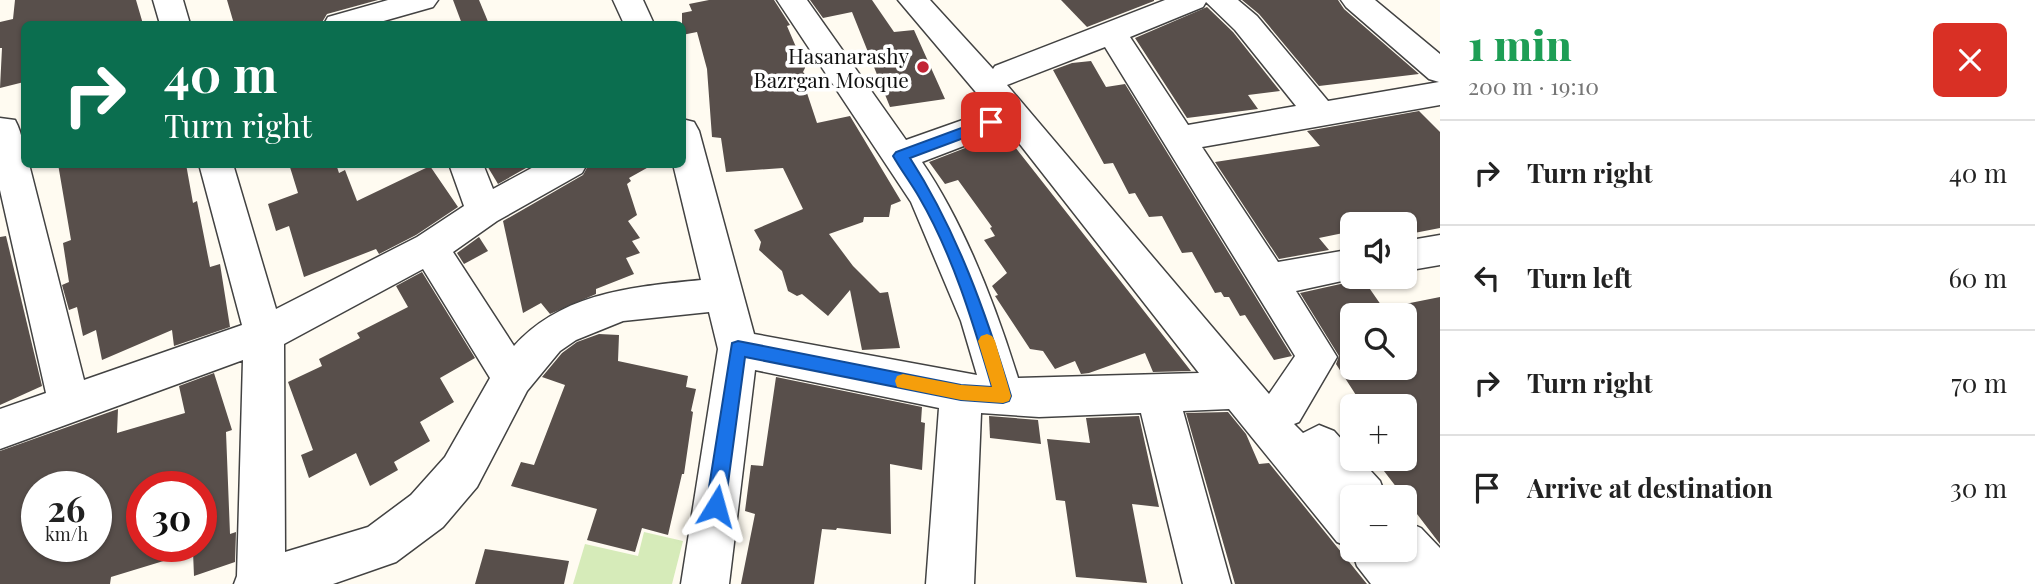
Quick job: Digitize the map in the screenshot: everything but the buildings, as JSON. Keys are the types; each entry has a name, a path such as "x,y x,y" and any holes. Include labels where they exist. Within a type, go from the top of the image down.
{"street":[{"path":"167,0 174,21"},
{"path":"628,0 638,21"},
{"path":"792,0 926,196 981,321 982,394 950,584"},
{"path":"913,0 1014,114 1148,282 1340,511"},
{"path":"936,0 1006,74 1172,278 1353,485"},
{"path":"1006,74 1111,32 1152,7 1193,0"},
{"path":"1220,0 1246,23 1320,114"},
{"path":"1356,0 1440,71"},
{"path":"352,21 410,8"},
{"path":"1111,32 1317,357 1284,408"},
{"path":"1179,139 1440,93"},
{"path":"901,156 1014,114"},
{"path":"9,127 14,240 70,406"},
{"path":"686,147 738,349 705,584"},
{"path":"217,168 264,335 260,584 380,546 428,511 461,472 512,378 546,339 562,328 601,312 643,301 724,294"},
{"path":"468,168 484,211"},
{"path":"0,429 264,335 430,248 484,211 563,168"},
{"path":"430,248 512,378"},
{"path":"1417,254 1440,250"},
{"path":"1268,280 1340,267"},
{"path":"738,349 982,394 1039,398 1238,390"},
{"path":"1157,393 1207,584"},
{"path":"1395,562 1430,581"},
{"path":"1417,562 1430,581"}],"green space":[{"path":"644,532 683,541 672,584 573,584 585,544 638,556"}],"slow traffic":[{"path":"903,381 961,393 1003,396 987,341"}],"place":[{"name":"Hasanarashy Bazrgan Mosque","path":"923,67"}],"route":[{"path":"716,506 738,349 961,393 1003,396 981,321 947,240 926,196 901,156 991,122"}]}
